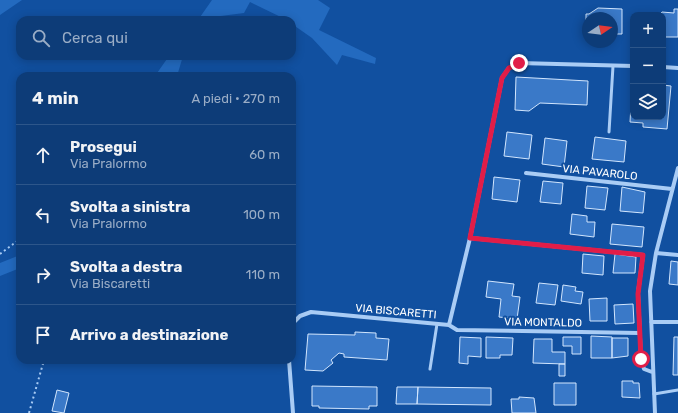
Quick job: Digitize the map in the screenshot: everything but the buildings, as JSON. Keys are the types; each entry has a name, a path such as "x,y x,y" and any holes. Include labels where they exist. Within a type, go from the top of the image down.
{"street":[{"name":"VIA BISCARETTI","path":"296,320 300,316 311,312 449,325 470,238 502,78 509,68 519,63 630,66"},
{"path":"666,67 678,68"},
{"path":"655,413 652,372 650,291 656,253 678,168"},
{"name":"VIA PAVAROLO","path":"526,173 672,189"},
{"path":"470,238 643,255 638,294 639,333 641,359 644,368 652,372"},
{"path":"656,253 678,255"},
{"path":"650,322 678,322"},
{"name":"VIA MONTALDO","path":"449,325 457,330 639,333"},
{"path":"289,364 293,413"}],"lane":[{"path":"610,132 613,66"},
{"path":"430,369 437,324"},
{"path":"654,394 678,390"}],"path":[{"path":"0,254 16,242"},
{"path":"29,413 43,364"}],"shaded area":[{"path":"0,0 22,0 0,15"},
{"path":"212,0 318,0 330,8 319,30 376,58 375,64 342,55 337,65 312,38 296,27 296,16 279,16 250,2 244,13 221,16 201,16"},
{"path":"166,60 182,60 178,72 158,72"},
{"path":"16,257 16,270 0,276 0,263"}],"route":[{"path":"519,63 509,68 502,78 470,238 643,255 638,294 641,359"}]}
